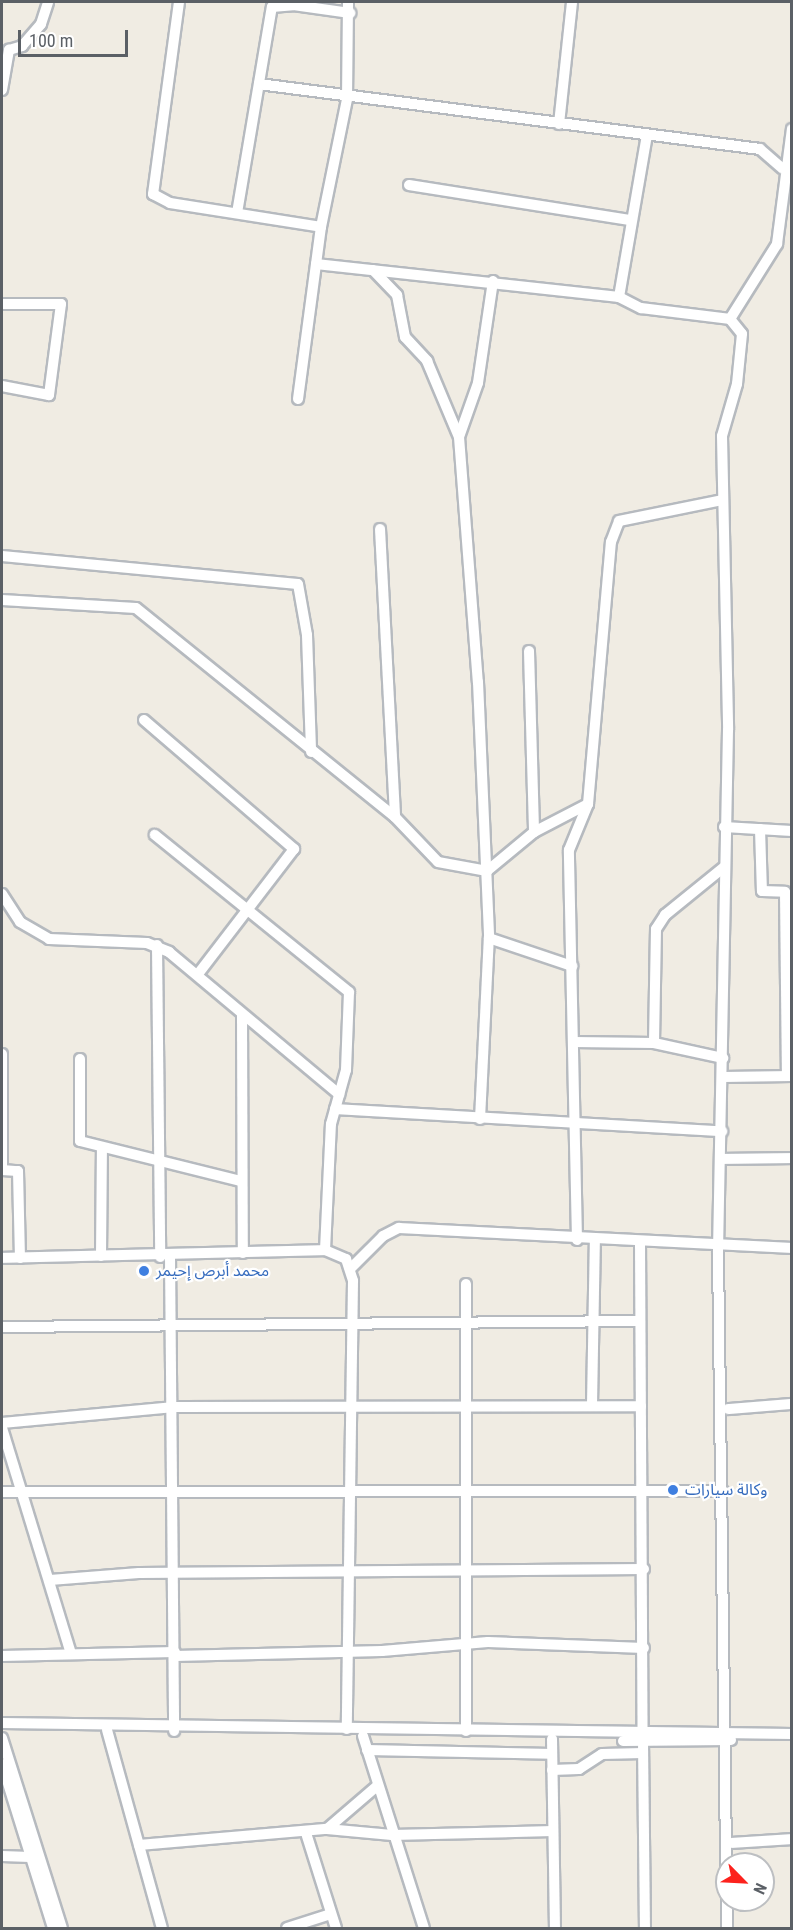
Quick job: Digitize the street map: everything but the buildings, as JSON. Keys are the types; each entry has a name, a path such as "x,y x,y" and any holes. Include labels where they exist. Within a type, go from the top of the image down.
{"street":[{"path":"2,90 9,50 22,46 41,24 48,2"},
{"path":"179,2 153,194 170,203 321,227"},
{"path":"298,399 321,227 347,99 350,13 348,2"},
{"path":"559,124 572,2"},
{"path":"237,213 272,7 293,5 350,13"},
{"path":"259,84 347,99 760,149 783,169"},
{"path":"730,318 777,244 783,169 792,129"},
{"path":"619,297 647,135"},
{"path":"409,185 631,220"},
{"path":"316,264 493,281 619,297 641,308 730,318 742,334 737,384 722,436 728,730 724,827 721,1244 723,1491 731,1736 727,1929"},
{"path":"373,270 397,295 405,337 427,361 459,437 487,872 489,938 480,1119"},
{"path":"459,437 478,383 493,281"},
{"path":"2,304 61,304 49,395 2,386"},
{"path":"577,1240 569,850 588,804 611,542 619,521 722,500"},
{"path":"380,529 395,817"},
{"path":"2,556 298,584 307,635 310,752"},
{"path":"2,600 136,608 310,752 395,817 438,861 487,872"},
{"path":"529,651 534,832"},
{"path":"144,720 292,844 291,858 244,911 198,974"},
{"path":"487,872 534,832 588,804"},
{"path":"724,827 792,831"},
{"path":"723,1077 790,1076 785,892 762,891 760,829"},
{"path":"155,835 244,911 349,992 346,1070 335,1109 326,1250"},
{"path":"654,1043 656,929 665,915 724,867"},
{"path":"2,894 20,922 49,939 158,945 198,974 339,1095"},
{"path":"489,938 572,966"},
{"path":"158,945 160,1162 165,1257 172,1325 174,1407 174,1728"},
{"path":"242,1014 240,1181 243,1253"},
{"path":"573,1042 654,1043 723,1058"},
{"path":"2,1054 2,1170 18,1171 20,1258"},
{"path":"80,1059 80,1142 240,1181"},
{"path":"335,1109 574,1126 722,1131"},
{"path":"101,1256 102,1147"},
{"path":"722,1159 792,1158"},
{"path":"347,1729 351,1572 353,1327 351,1268 383,1236 399,1228 577,1240 792,1248"},
{"path":"592,1405 595,1240"},
{"path":"640,1242 638,1322 644,1569 645,1929"},
{"path":"721,1244 726,1253 732,1852"},
{"path":"2,1258 165,1257 326,1250 351,1268"},
{"path":"466,1284 464,1326 466,1569 463,1644 466,1731"},
{"path":"2,1327 172,1325 353,1327 638,1322"},
{"path":"728,1409 792,1404"},
{"path":"2,1423 174,1407 641,1406"},
{"path":"2,1428 24,1493 71,1653"},
{"path":"2,1492 723,1491"},
{"path":"50,1580 175,1573 644,1569"},
{"path":"2,1656 71,1653 175,1654 350,1650 463,1644 644,1648"},
{"path":"2,1723 363,1736 643,1738 792,1734"},
{"path":"2,1730 347,1729 643,1738"},
{"path":"107,1730 162,1929"},
{"path":"363,1736 392,1835 424,1929"},
{"path":"2,1738 62,1929"},
{"path":"552,1738 555,1929"},
{"path":"367,1750 552,1754"},
{"path":"552,1770 579,1769 602,1754 643,1754"},
{"path":"2,1764 53,1929"},
{"path":"327,1829 377,1786"},
{"path":"139,1845 306,1833 327,1829 392,1835 553,1831"},
{"path":"306,1833 336,1929"},
{"path":"732,1843 792,1839"},
{"path":"2,1856 30,1857"},
{"path":"733,1912 733,1929"},
{"path":"287,1929 331,1914"}],"place":[{"name":"محمد أبرص إحيمر","path":"144,1271"},
{"name":"وكالة سيارات","path":"673,1490"}]}
